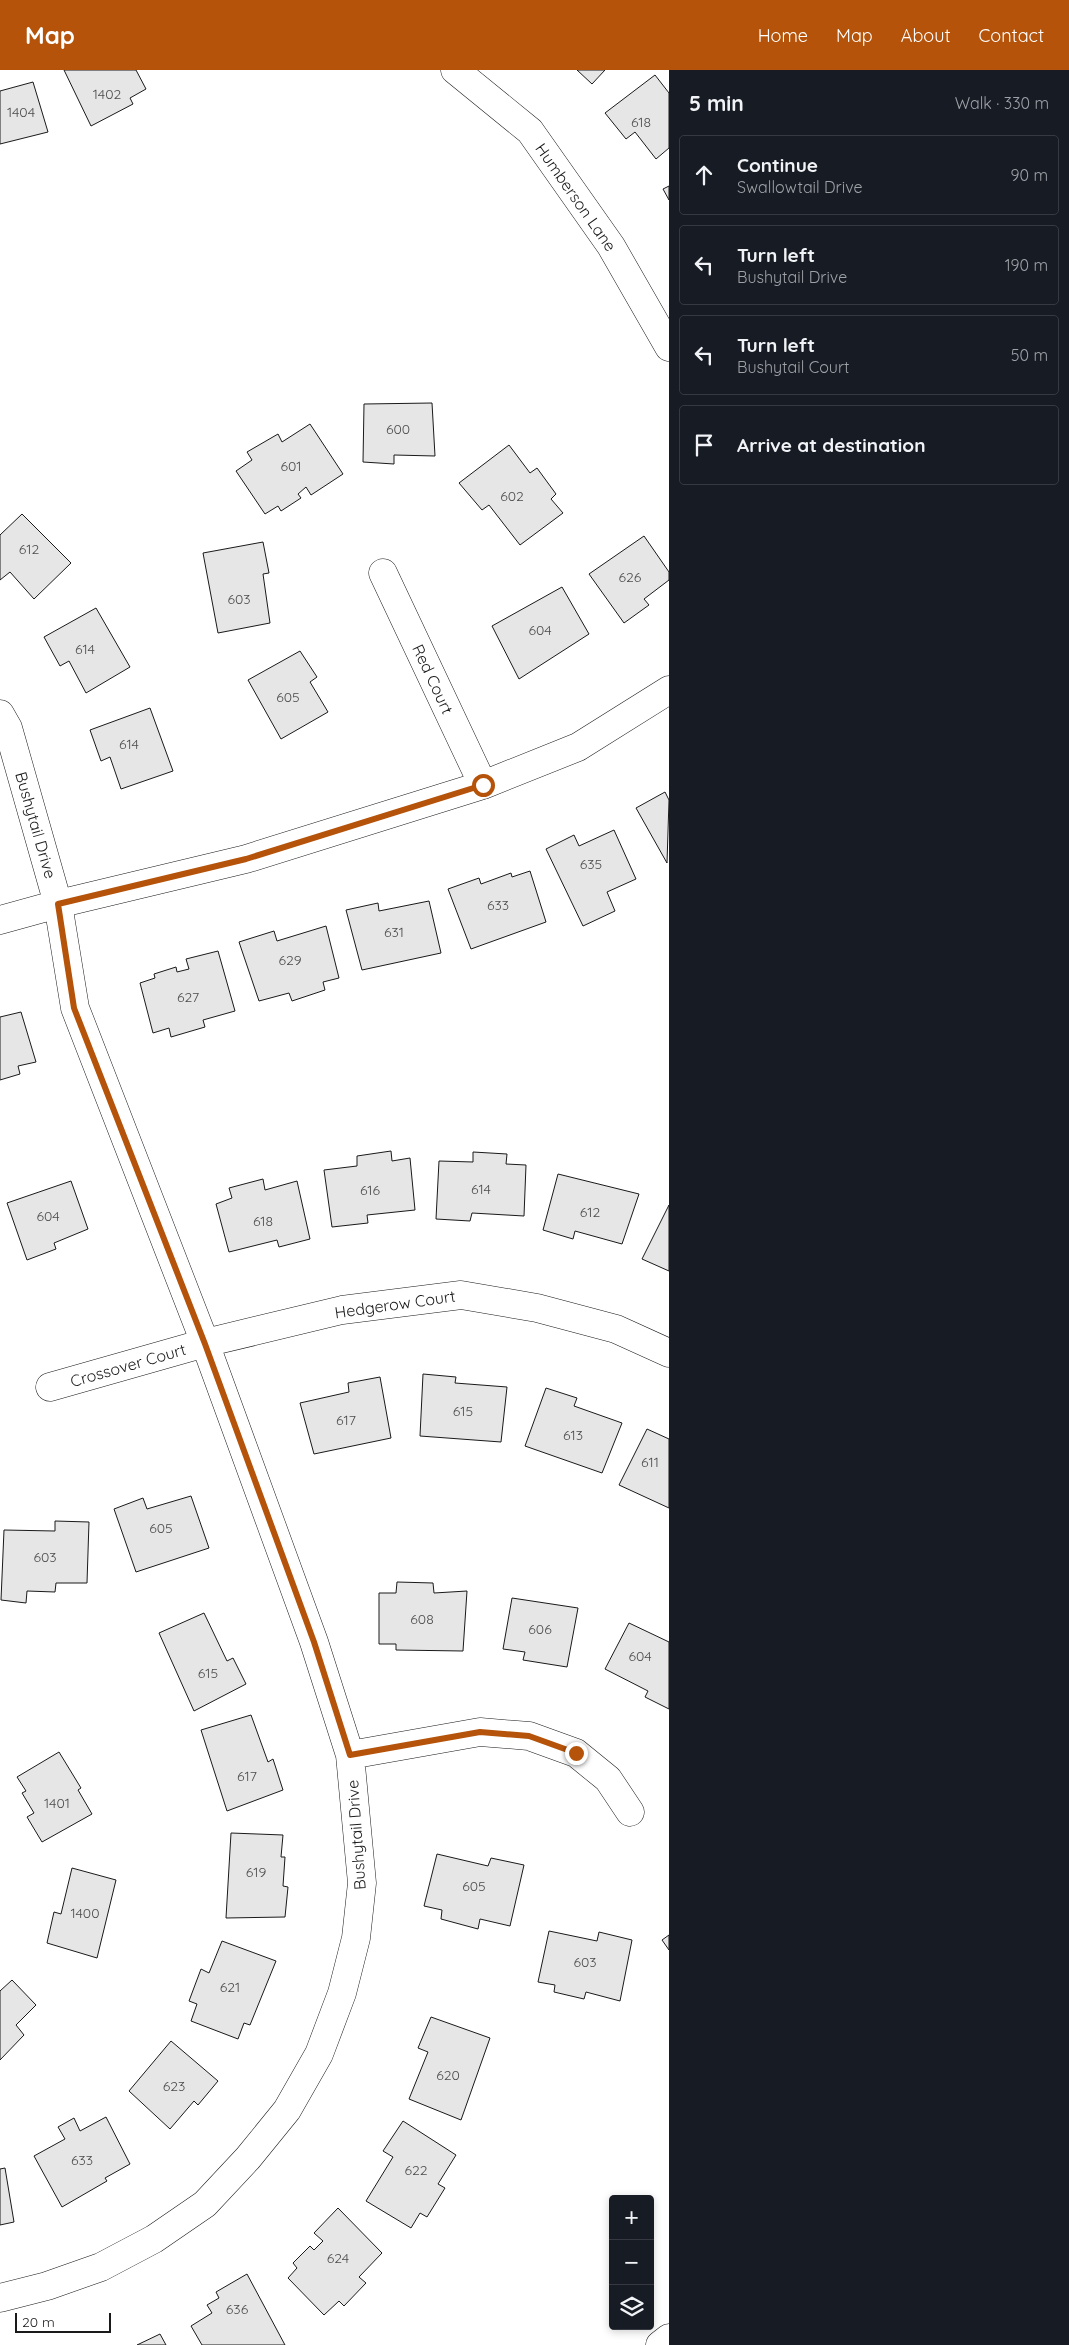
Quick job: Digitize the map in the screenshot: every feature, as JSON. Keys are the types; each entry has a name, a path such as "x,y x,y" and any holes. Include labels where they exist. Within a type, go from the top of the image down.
{"main road":[{"name":"Humberson Lane","path":"455,70 530,130 611,246 669,347"},
{"name":"Red Court","path":"383,573 483,785"},
{"path":"0,920 58,904 246,859 483,785 578,747 669,690"},
{"name":"Bushytail Drive","path":"0,714 8,728 58,904 74,1008 205,1344 314,1642 350,1755 362,1883 356,1938 342,1992 319,2054 287,2110 248,2158 205,2204 154,2238 101,2267 47,2286 0,2298"},
{"name":"Hedgerow Court","path":"205,1344 342,1310 461,1295 537,1308 616,1329 669,1353"},
{"name":"Crossover Court","path":"50,1386 205,1344"},
{"path":"350,1755 480,1732 529,1736 576,1753 608,1779 630,1812"},
{"path":"660,2345 669,2338"}],"building":[{"path":"64,70 136,70 146,89 130,98 133,104 91,126"},
{"path":"577,70 605,70 592,84"},
{"path":"655,75 669,93 669,148 656,159 635,132 626,139 605,113"},
{"path":"33,82 48,132 0,144 0,91"},
{"path":"669,186 669,200 663,189"},
{"path":"432,403 435,456 394,455 394,464 363,462 364,404"},
{"path":"310,424 343,474 311,495 306,487 298,494 301,498 281,511 278,506 265,514 236,471 252,460 247,452 278,434 282,442"},
{"path":"509,445 530,473 537,468 556,494 551,499 563,513 520,545 489,505 482,510 459,483"},
{"path":"22,514 71,563 34,599 10,572 0,580 0,535"},
{"path":"644,536 669,572 669,580 644,599 649,605 624,623 589,574"},
{"path":"263,542 269,573 263,574 270,623 218,633 203,553"},
{"path":"562,587 589,634 519,679 492,626"},
{"path":"96,608 130,667 86,693 69,661 60,666 44,637"},
{"path":"300,651 317,677 310,682 328,712 281,739 248,680"},
{"path":"150,708 173,771 121,789 110,757 101,761 90,730"},
{"path":"665,792 669,800 667,863 636,808"},
{"path":"614,830 636,879 607,892 615,911 583,926 546,849 574,835 579,846"},
{"path":"530,871 546,922 471,949 448,889 479,878 481,884 511,873 512,877"},
{"path":"429,901 441,953 362,970 346,910 378,903 379,911"},
{"path":"326,926 339,978 323,982 325,990 292,1001 289,993 259,1001 239,942 274,931 277,941"},
{"path":"218,951 235,1011 203,1020 205,1027 171,1037 169,1028 153,1033 140,983 155,978 154,974 176,967 177,972 189,969 186,959"},
{"path":"21,1012 36,1062 18,1066 20,1074 0,1080 0,1017"},
{"path":"391,1151 392,1161 410,1158 415,1210 367,1215 368,1223 332,1227 324,1170 357,1166 357,1156"},
{"path":"473,1152 507,1154 506,1164 526,1165 524,1216 472,1213 470,1221 436,1219 439,1161 473,1162"},
{"path":"558,1174 639,1194 622,1244 575,1231 573,1239 543,1230"},
{"path":"263,1179 265,1190 297,1181 310,1239 279,1247 277,1240 229,1252 216,1204 232,1198 229,1188"},
{"path":"71,1181 88,1229 54,1243 56,1249 27,1260 7,1203"},
{"path":"669,1205 669,1271 642,1259"},
{"path":"423,1374 456,1377 455,1383 507,1387 501,1442 420,1436"},
{"path":"380,1377 391,1438 314,1454 300,1403 349,1392 348,1383"},
{"path":"546,1388 577,1398 574,1406 622,1423 602,1473 525,1446"},
{"path":"647,1429 669,1439 669,1508 619,1485"},
{"path":"191,1496 209,1548 136,1572 114,1509 143,1498 147,1509"},
{"path":"55,1521 89,1522 87,1583 56,1583 55,1592 27,1591 26,1603 1,1600 4,1530 55,1531"},
{"path":"397,1582 433,1583 434,1593 467,1591 463,1651 396,1650 396,1644 379,1644 379,1593 396,1593"},
{"path":"512,1598 578,1608 567,1667 523,1660 525,1652 503,1649"},
{"path":"204,1613 227,1661 233,1658 246,1684 194,1711 159,1633"},
{"path":"629,1623 669,1642 669,1709 645,1697 648,1691 605,1669"},
{"path":"251,1715 268,1762 273,1759 283,1790 227,1811 201,1730"},
{"path":"59,1752 81,1788 78,1790 92,1814 42,1842 27,1817 34,1813 22,1793 26,1791 17,1777"},
{"path":"231,1833 283,1835 281,1857 285,1857 283,1886 288,1887 285,1917 226,1918"},
{"path":"437,1854 488,1866 491,1858 524,1865 510,1926 480,1919 478,1929 441,1919 442,1910 424,1906"},
{"path":"72,1868 116,1880 97,1958 47,1943 54,1912 61,1914"},
{"path":"549,1931 597,1941 599,1932 632,1940 620,2001 586,1992 584,1999 554,1992 555,1985 538,1982"},
{"path":"669,1935 669,1950 662,1940"},
{"path":"222,1941 276,1961 250,2025 244,2023 238,2039 191,2021 197,2004 189,2001 201,1969 209,1973"},
{"path":"12,1980 36,2005 16,2025 24,2035 0,2060 0,1991"},
{"path":"431,2017 490,2038 461,2120 409,2099 428,2052 418,2048"},
{"path":"171,2041 218,2081 198,2105 194,2101 170,2129 129,2091"},
{"path":"106,2117 130,2164 105,2178 107,2181 62,2207 34,2156 65,2139 58,2127 74,2118 80,2131"},
{"path":"403,2121 456,2155 438,2184 445,2188 427,2217 420,2213 411,2228 366,2201 393,2157 383,2151"},
{"path":"5,2168 14,2222 0,2225 0,2169"},
{"path":"338,2208 382,2253 359,2277 366,2283 344,2306 339,2301 324,2315 288,2278 297,2268 293,2263 310,2246 314,2250 323,2241 314,2233"},
{"path":"247,2274 285,2345 202,2345 191,2326 212,2313 207,2305 219,2298 216,2292"},
{"path":"160,2334 166,2345 137,2345"}],"route":[{"path":"483,785 246,859 58,904 74,1008 205,1344 314,1642 350,1755 480,1732 529,1736 576,1753"}]}
